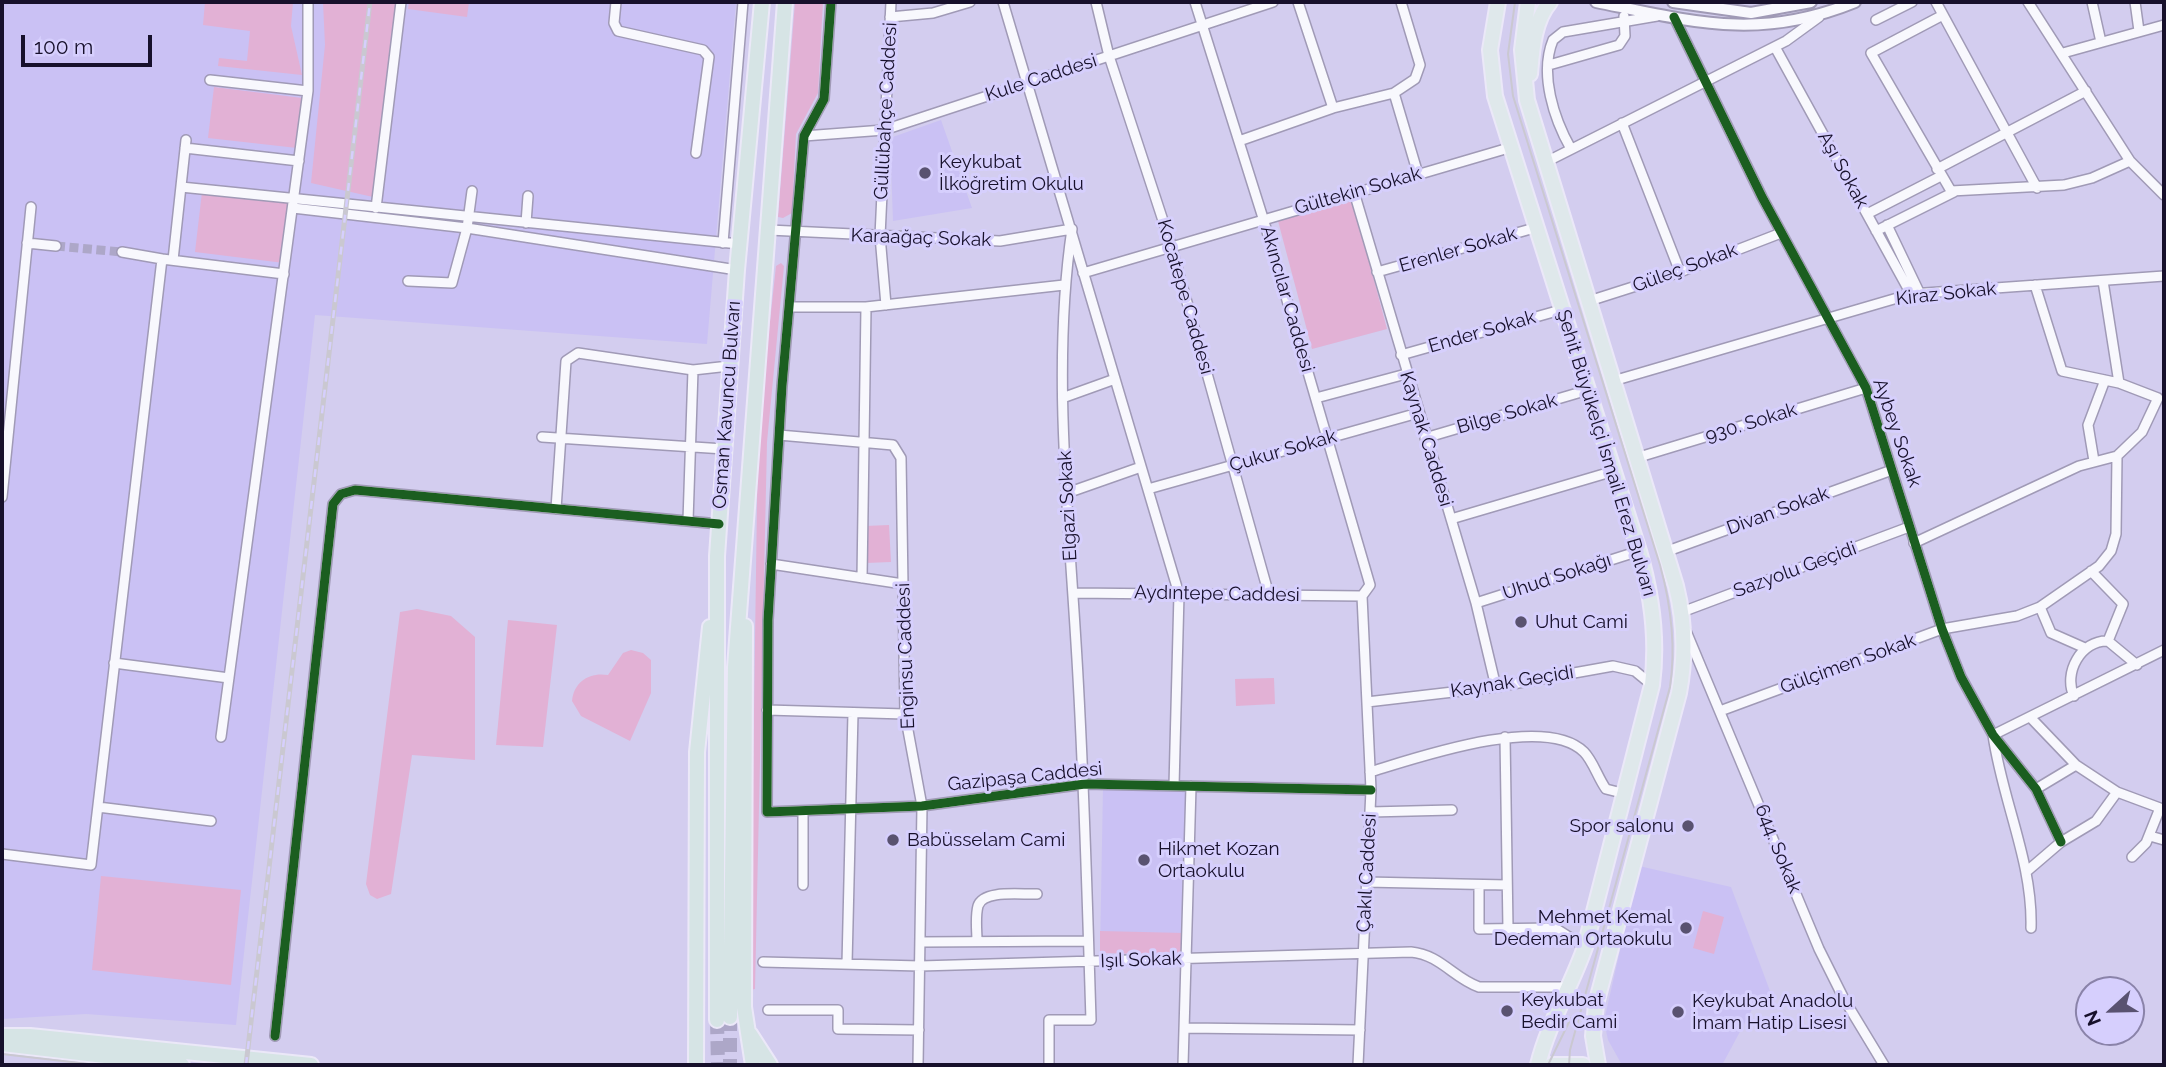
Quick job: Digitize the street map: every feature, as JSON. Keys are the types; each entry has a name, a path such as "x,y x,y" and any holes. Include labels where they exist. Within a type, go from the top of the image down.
{"highway":[{"name":"Osman Kavuncu Bulvarı","path":"762,2 729,366 717,556 723,1018 735,667 785,2"},
{"path":"696,1065 697,752 717,556"},
{"path":"742,559 747,658 745,1023 753,1065"},
{"path":"745,1023 771,1065"},
{"path":"2,1036 30,1035 187,1059 207,1065"},
{"path":"2,1044 187,1059 311,1065"}],"main road":[{"path":"1487,2 1494,20"},
{"name":"Şehit Büyükelçi İsmail Erez Bulvarı","path":"1498,2 1490,50 1492,79 1639,551 1655,628 1652,685 1626,794 1585,947 1571,987 1555,1015 1538,1065"},
{"name":"Şehit Büyükelçi İsmail Erez Bulvarı","path":"1528,2 1522,50 1527,100 1683,619 1684,656 1679,693 1594,1015 1593,1036 1598,1065"},
{"path":"1527,100 1533,46 1545,8 1550,2"},
{"path":"1552,1065 1583,1065"}],"street":[{"path":"221,737 308,91 308,2"},
{"path":"376,208 401,2"},
{"path":"616,2 614,23 618,31 703,50 709,57 696,153"},
{"path":"723,243 743,2"},
{"path":"831,2 824,99 804,136 795,232 771,564 767,710 905,714"},
{"name":"Güllübahçe Caddesi","path":"886,305 880,236 891,2"},
{"path":"890,17 933,13 970,2"},
{"path":"1003,2 1179,594 1174,786"},
{"name":"Kocatepe Caddesi","path":"1096,2 1109,56 1171,245 1269,595"},
{"name":"Akıncılar Caddesi","path":"1195,2 1263,218 1370,585 1362,596"},
{"name":"Kule Caddesi","path":"804,136 884,130 1273,2"},
{"path":"1298,2 1333,108"},
{"path":"1238,141 1333,108 1394,93 1418,75 1419,58 1401,2"},
{"path":"1597,2 1669,16 1756,26 1819,17"},
{"path":"1673,2 1740,13 1811,2"},
{"path":"1546,162 1774,47 1819,17 1855,2"},
{"path":"1876,20 1912,2"},
{"path":"1936,2 2037,188"},
{"path":"2028,2 2130,161 2164,195"},
{"path":"2092,2 2101,42"},
{"path":"2135,2 2139,31"},
{"path":"1549,65 1619,45 1625,36 1624,7"},
{"path":"1943,15 1871,53 1939,173 1954,192"},
{"path":"1571,149 1553,104 1549,65 1551,44 1559,34 1624,20 1669,16"},
{"name":"Aybey Sokak","path":"1669,16 1781,233 1866,388 1942,629 1965,686 1993,735 2036,789 2061,842"},
{"path":"2063,53 2164,25"},
{"name":"Aşı Sokak","path":"1774,47 1876,231 1915,294"},
{"path":"209,80 308,91"},
{"path":"1867,214 2007,133 2087,91"},
{"path":"1394,93 1418,174"},
{"path":"1622,123 1680,271"},
{"path":"173,260 186,144 299,161"},
{"name":"Gültekin Sokak","path":"1083,273 1512,147"},
{"path":"1876,231 1954,192 2037,188 2078,182 2130,161"},
{"path":"181,187 737,270"},
{"path":"408,281 452,283 467,228 472,191"},
{"name":"Kaynak Caddesi","path":"1354,192 1476,603 1496,687"},
{"path":"526,223 528,196"},
{"path":"293,204 376,208 739,244"},
{"path":"2,497 31,207"},
{"path":"1887,225 1915,294"},
{"name":"Erenler Sokak","path":"1377,272 1538,227"},
{"name":"Karaağaç Sokak","path":"769,230 1000,241 1072,229"},
{"name":"Elgazi Sokak","path":"1049,1065 1049,1020 1091,1020 1085,784 1067,493 1063,285 1072,229"},
{"name":"Güleç Sokak","path":"1589,301 1680,271 1781,233"},
{"path":"27,243 56,246"},
{"path":"122,253 284,274 284,277"},
{"path":"2,854 91,865 162,259"},
{"name":"Kiraz Sokak","path":"1613,381 1826,317 1915,294 2164,276"},
{"path":"2103,281 2119,383"},
{"path":"789,307 866,307 1063,285"},
{"path":"1914,543 2094,461 2117,456 2142,432 2158,398 2119,383 2062,371 2035,285"},
{"path":"862,578 866,307"},
{"name":"Ender Sokak","path":"1401,355 1564,309"},
{"path":"556,509 566,361 572,354 693,370 729,366"},
{"path":"688,521 693,370"},
{"path":"1316,398 1406,374"},
{"path":"1065,397 1115,379"},
{"path":"2094,461 2088,425 2105,380"},
{"name":"930. Sokak","path":"1636,458 1866,388"},
{"name":"Bilge Sokak","path":"1425,438 1588,390"},
{"name":"Çukur Sokak","path":"1148,489 1418,413"},
{"name":"Enginsu Caddesi","path":"779,435 892,445 899,453 905,714 922,806 918,1065"},
{"path":"542,437 724,449"},
{"name":"Gülçimen Sokak","path":"1720,711 1942,629 2017,616 2040,607 2108,556 2115,540 2117,456"},
{"path":"1067,493 1141,467"},
{"name":"Divan Sokak","path":"1665,552 1892,470"},
{"path":"1451,519 1614,471"},
{"path":"275,1036 333,504 341,495 355,490 719,524"},
{"name":"Sazyolu Geçidi","path":"1683,619 1909,527"},
{"name":"Uhud Sokağı","path":"1476,603 1639,551"},
{"path":"771,564 903,584"},
{"path":"2091,571 2123,604 2108,641"},
{"name":"Aydıntepe Caddesi","path":"1073,593 1362,596"},
{"name":"Çakıl Caddesi","path":"1358,1065 1371,790 1362,596"},
{"path":"2040,607 2051,633 2085,648 2108,641"},
{"name":"644. Sokak","path":"1683,619 1819,949 1844,999 1884,1065"},
{"path":"2108,641 2137,664"},
{"path":"2074,696 2070,676 2085,648"},
{"path":"2031,928 2026,872 1996,762 1993,735 2164,650"},
{"path":"114,663 229,678"},
{"name":"Kaynak Geçidi","path":"1367,702 1496,687 1613,666 1635,671 1652,685"},
{"name":"Gazipaşa Caddesi","path":"767,710 767,812 922,806 1085,784 1371,790"},
{"path":"847,964 853,713"},
{"path":"2030,717 2076,765 2117,792 2160,808 2150,836 2132,857"},
{"path":"1370,772 1451,748 1505,737 1563,739 1584,752 1606,789 1626,794"},
{"path":"1505,737 1507,929"},
{"path":"2036,789 2076,765"},
{"path":"1184,1065 1191,786"},
{"path":"2026,872 2061,842 2096,821 2117,792"},
{"path":"97,807 211,821"},
{"path":"1370,811 1452,810"},
{"path":"803,811 803,885"},
{"path":"2150,836 2164,840"},
{"path":"1366,882 1507,885"},
{"path":"1479,885 1479,929 1555,929 1585,947"},
{"path":"977,941 978,906 982,900 990,896 1037,894"},
{"path":"920,942 1088,941"},
{"name":"Işıl Sokak","path":"763,962 920,965 1425,954 1438,959 1465,981 1479,987 1571,987"},
{"path":"768,1010 838,1010 838,1029 919,1030"},
{"path":"1185,1028 1360,1030"}],"shaded area":[{"path":"2,2 736,2 707,344 315,315 236,1025 86,1014 2,1019"},
{"path":"205,2 293,2 291,26 302,75 218,66 219,58 247,61 250,31 203,25"},
{"path":"323,2 399,2 373,197 311,183 325,45"},
{"path":"409,2 469,2 467,17 408,9"},
{"path":"795,2 823,2 818,93 796,134 792,213 783,218 778,217"},
{"path":"214,87 302,98 297,148 208,138"},
{"name":"Keykubat İlköğretim Okulu","path":"941,120 972,208 893,221 890,138"},
{"path":"202,192 291,202 284,263 195,252"},
{"path":"1353,201 1387,329 1312,349 1278,221"},
{"path":"781,263 784,266 767,442 755,989 750,990 758,433 776,266"},
{"path":"889,525 891,562 866,563 865,526"},
{"path":"417,609 451,616 475,637 475,760 412,755 391,894 377,899 370,895 366,884 400,612"},
{"path":"508,620 557,625 543,747 496,745"},
{"path":"631,650 643,653 651,660 651,693 630,741 581,716 572,701 576,688 584,679 601,674 608,675 623,653"},
{"path":"1274,678 1275,704 1236,706 1235,679"},
{"name":"Hikmet Kozan Ortaokulu","path":"1103,788 1187,790 1185,955 1100,953"},
{"path":"1639,866 1731,887 1776,1007 1756,1002 1722,1065 1622,1065 1608,1040 1604,1021"},
{"path":"101,876 241,890 231,985 92,970"},
{"path":"1703,911 1724,917 1714,954 1693,948"},
{"path":"1100,931 1185,933 1185,955 1100,953"}],"tunnel":[{"path":"56,246 122,252"},
{"path":"730,1017 730,1065"},
{"path":"717,1020 718,1065"}],"tram line":[{"path":"1515,2 1508,54 1513,96 1660,565 1670,610 1672,641 1670,687 1570,1050 1569,1065"},
{"path":"1548,1065 1571,1018"},
{"path":"2,1054 97,1065"}],"railway":[{"path":"246,1065 370,2"}],"cycle path":[{"path":"831,2 824,99 804,136 782,386 768,620 767,812 922,806 1085,784 1371,790"},
{"path":"1674,17 1762,197 1866,388 1942,629 1961,677 1993,735 2036,789 2061,842"},
{"path":"275,1036 333,504 341,494 355,490 719,524"}],"place":[{"name":"Keykubat İlköğretim Okulu","path":"925,173"},
{"name":"Uhut Cami","path":"1521,622"},
{"name":"Spor salonu","path":"1688,826"},
{"name":"Babüsselam Cami","path":"893,840"},
{"name":"Hikmet Kozan Ortaokulu","path":"1144,860"},
{"name":"Mehmet Kemal Dedeman Ortaokulu","path":"1686,928"},
{"name":"Keykubat Bedir Cami","path":"1507,1011"},
{"name":"Keykubat Anadolu İmam Hatip Lisesi","path":"1678,1012"}]}
